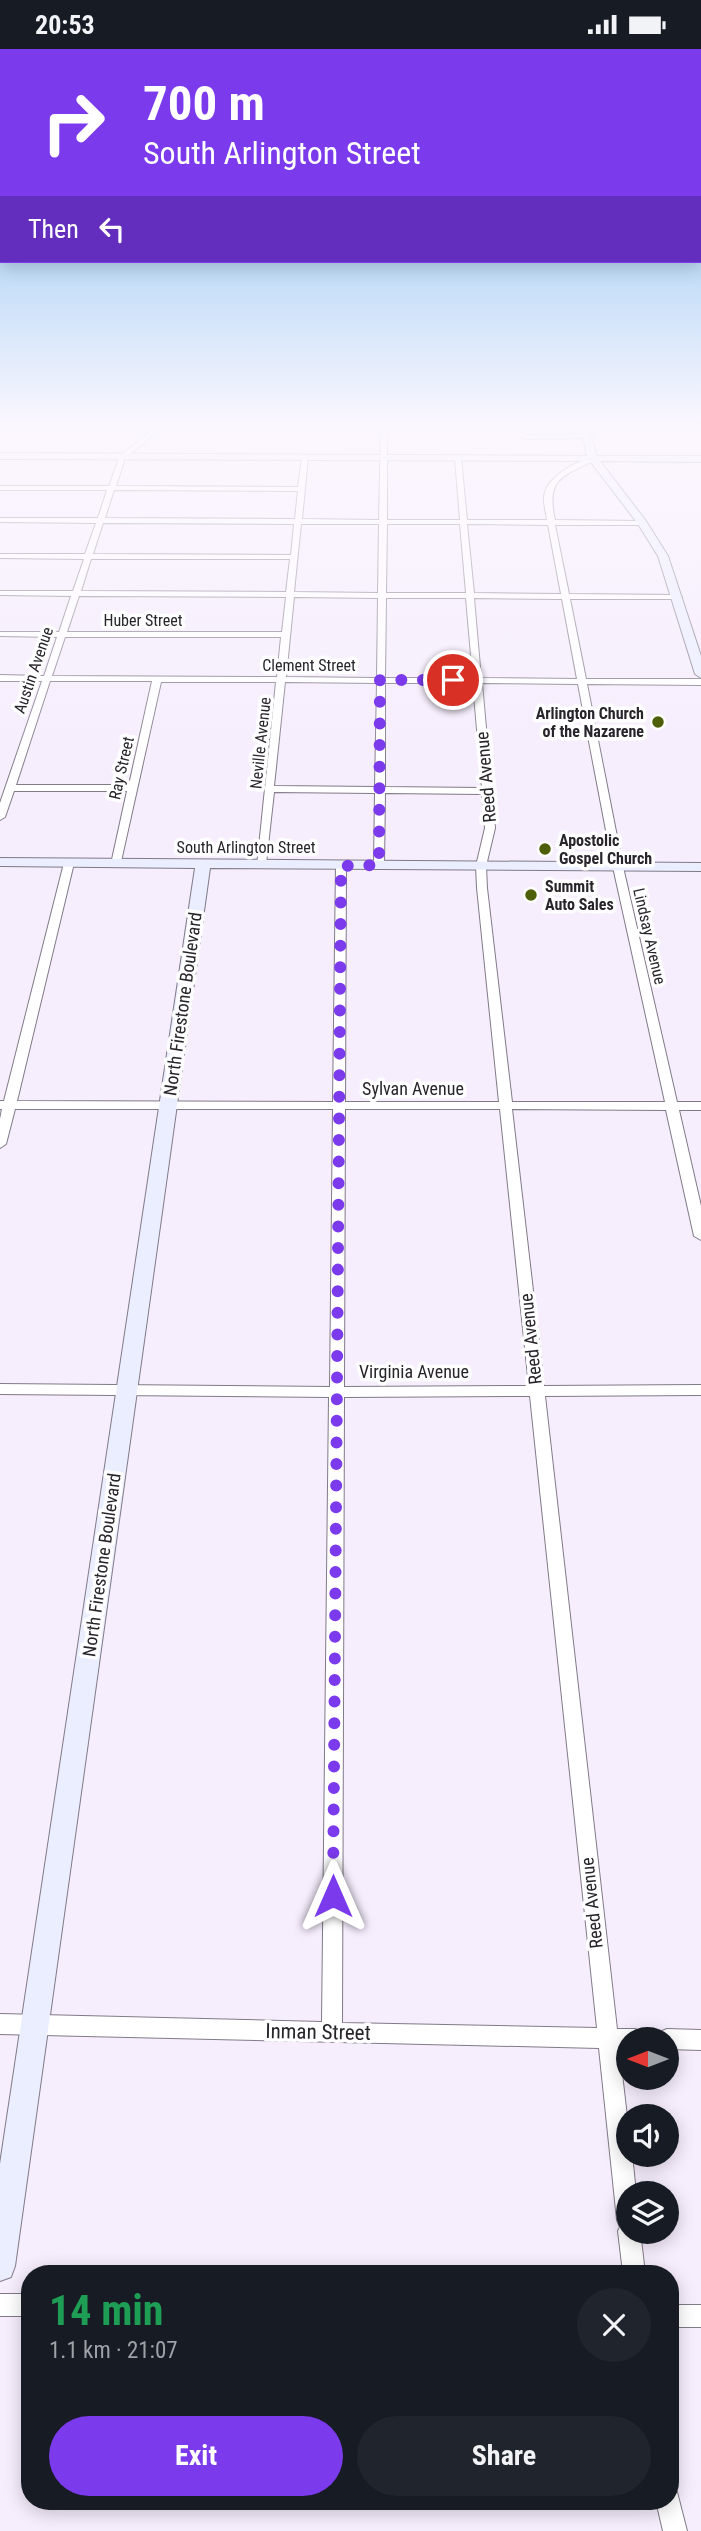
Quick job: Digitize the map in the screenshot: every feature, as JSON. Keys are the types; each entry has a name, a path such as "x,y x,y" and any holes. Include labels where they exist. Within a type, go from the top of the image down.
{"main road":[{"path":"656,545 663,556 678,597 701,674"},
{"name":"South Arlington Street","path":"0,862 701,867"},
{"name":"North Firestone Boulevard","path":"0,2266 203,865"}],"street":[{"name":"Austin Avenue","path":"0,817 92,545"},
{"name":"Neville Avenue","path":"261,865 295,545"},
{"path":"379,865 382,545"},
{"name":"Reed Avenue","path":"465,545 491,828 481,866 624,2181"},
{"name":"Lindsay Avenue","path":"556,545 618,867 701,1236"},
{"path":"0,556 294,557"},
{"path":"0,593 678,597"},
{"name":"Huber Street","path":"0,634 286,635"},
{"name":"Clement Street","path":"0,678 701,682"},
{"name":"Ray Street","path":"116,864 156,679"},
{"path":"10,787 133,788"},
{"path":"269,789 486,791"},
{"path":"0,1144 5,1105 69,863"},
{"path":"332,2032 341,866"},
{"name":"Sylvan Avenue","path":"5,1105 701,1106"},
{"name":"Virginia Avenue","path":"0,1389 701,1390"},
{"name":"Inman Street","path":"0,2024 616,2038"},
{"path":"679,2039 701,2040"},
{"path":"631,2244 633,2265"},
{"path":"0,2305 21,2305"},
{"path":"679,2316 701,2316"},
{"path":"670,2510 675,2531"}],"place":[{"name":"Arlington Church of the Nazarene","path":"658,722"},
{"name":"Apostolic Gospel Church","path":"545,849"},
{"name":"Summit Auto Sales","path":"531,895"}],"route":[{"path":"333,1896 341,866 379,865 380,680 453,680"}]}
